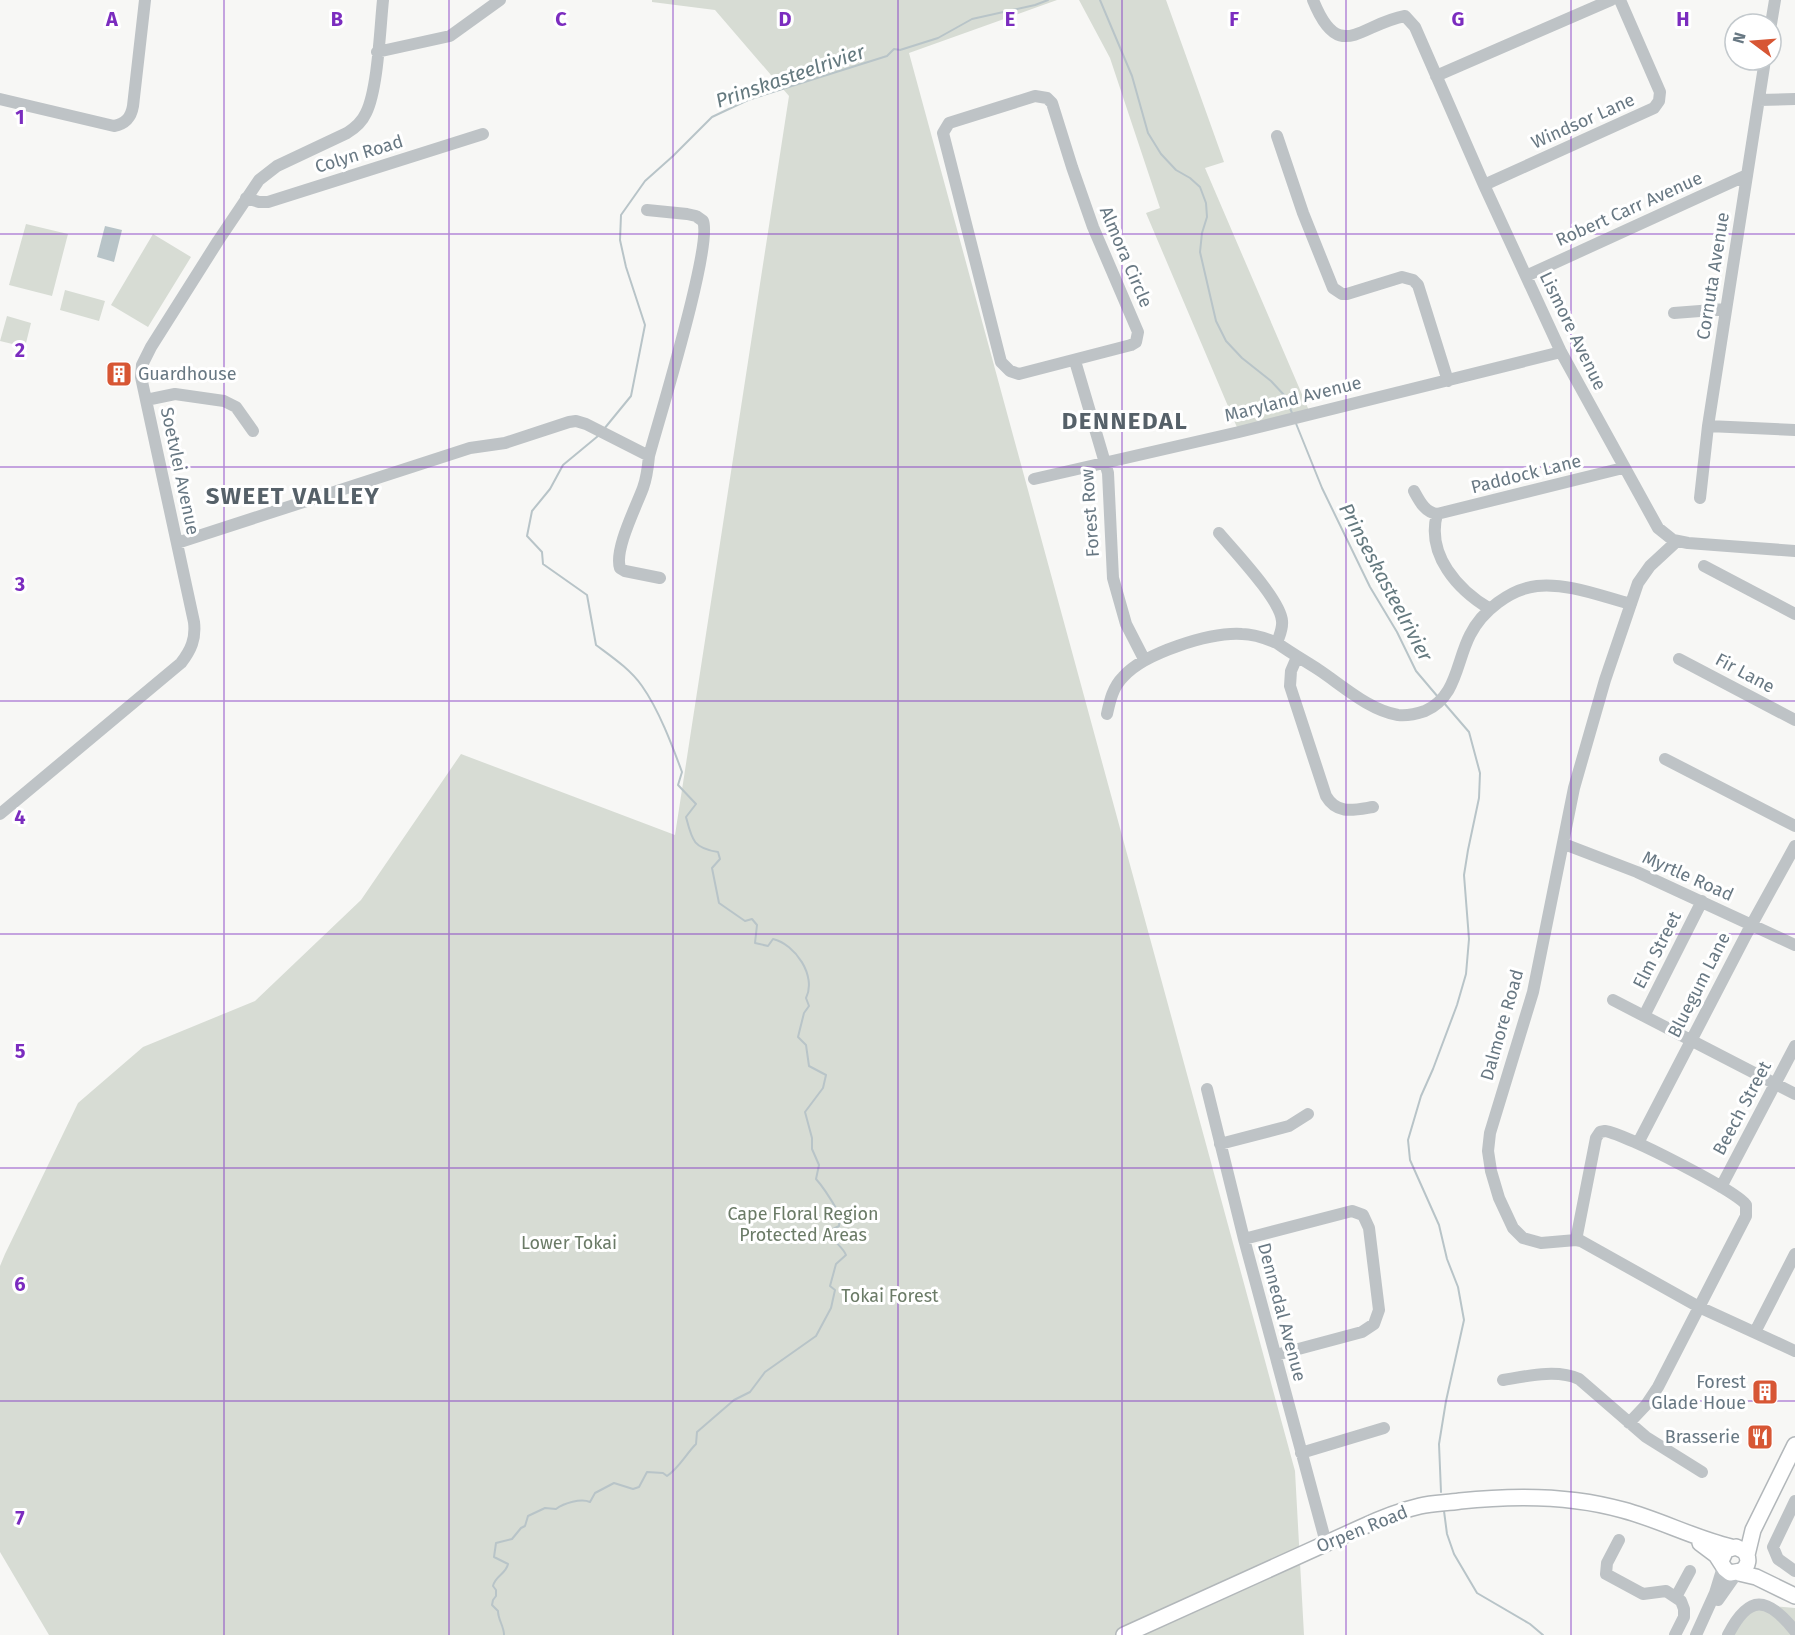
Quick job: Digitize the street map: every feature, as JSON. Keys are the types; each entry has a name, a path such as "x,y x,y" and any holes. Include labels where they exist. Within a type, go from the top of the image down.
{"main road":[{"path":"1768,1497 1732,1547 1724,1552 1730,1568 1747,1566 1752,1533 1795,1445"},
{"name":"Orpen Road","path":"1124,1635 1380,1519 1417,1507 1496,1498 1553,1497 1598,1504 1732,1547"},
{"name":"Orpen Road","path":"1683,1533 1710,1550 1730,1568 1794,1595"},
{"path":"1732,1547 1743,1549 1747,1557 1794,1595"}],"street":[{"path":"0,99 114,126 126,122 133,106 145,0"},
{"name":"Soetvlei Avenue","path":"0,814 137,700 187,656 191,648 195,630 141,372 146,356 259,180 277,166 347,133 361,121 370,102 382,0"},
{"path":"377,51 450,36 500,0"},
{"name":"Lismore Avenue","path":"1313,0 1328,28 1343,36 1358,34 1405,16 1415,27 1484,185 1561,352 1658,528 1677,541"},
{"path":"1436,76 1611,0"},
{"name":"Windsor Lane","path":"1484,185 1654,108 1659,101 1660,92 1620,0"},
{"name":"Cornuta Avenue","path":"1700,498 1708,426 1763,72"},
{"name":"Almora Circle","path":"1035,96 1047,98 1052,103 1093,227 1138,332 1136,342 1131,345 1075,361 1018,374 1010,371 1001,362 942,137 949,123 1035,96"},
{"path":"1759,100 1795,99"},
{"name":"Colyn Road","path":"246,198 268,202 483,134"},
{"path":"1277,136 1303,213 1333,288 1341,294 1347,294 1402,277 1413,280 1418,285 1448,381"},
{"name":"Robert Carr Avenue","path":"1526,276 1747,175"},
{"path":"647,210 696,216 703,221 706,233 692,299 649,456 644,486 626,530 618,562 620,568 625,571 660,578"},
{"path":"1674,313 1726,309"},
{"name":"Maryland Avenue","path":"1034,479 1561,352"},
{"name":"Forest Row","path":"1075,361 1108,473 1113,578 1126,624 1144,659"},
{"path":"146,400 175,394 224,401 236,407 253,431"},
{"path":"177,543 470,448 505,443 569,422 586,424 649,456"},
{"path":"1708,426 1795,430"},
{"name":"Paddock Lane","path":"1437,514 1623,468"},
{"path":"1414,491 1425,508 1437,514 1435,533 1437,547 1445,568 1471,598 1490,609"},
{"path":"1219,533 1271,597 1281,615 1282,628 1277,644"},
{"path":"1677,541 1700,545 1795,551"},
{"name":"Dalmore Road","path":"1576,1240 1541,1243 1523,1239 1513,1228 1499,1198 1488,1151 1493,1119 1533,992 1574,788 1605,680 1643,574 1677,541"},
{"path":"1704,566 1795,614"},
{"path":"1107,714 1116,686 1123,676 1144,659 1186,644 1224,635 1252,635 1277,644 1373,705 1400,715 1419,713 1436,703 1449,691 1469,636 1490,609 1522,589 1551,585 1571,587 1631,604"},
{"path":"1297,657 1291,671 1290,686 1329,802 1340,809 1354,810 1373,807"},
{"name":"Fir Lane","path":"1679,659 1795,720"},
{"path":"1665,759 1795,826"},
{"name":"Myrtle Road","path":"1564,844 1637,872 1795,945"},
{"name":"Bluegum Lane","path":"1638,1143 1795,846"},
{"name":"Elm Street","path":"1644,1016 1702,902"},
{"path":"1613,1000 1795,1094"},
{"name":"Beech Street","path":"1721,1187 1795,1046"},
{"name":"Dennedal Avenue","path":"1207,1089 1244,1239 1326,1543"},
{"path":"1220,1144 1288,1126 1308,1114"},
{"path":"1629,1422 1646,1405 1658,1387 1699,1307 1747,1210 1746,1205 1738,1196 1638,1143 1605,1131 1598,1135 1576,1240 1699,1307 1795,1351"},
{"path":"1244,1239 1352,1211 1363,1215 1369,1228 1379,1310 1374,1324 1362,1332 1276,1355"},
{"path":"1755,1332 1795,1254"},
{"path":"1503,1380 1523,1376 1573,1377 1587,1384 1646,1437 1702,1472"},
{"path":"1301,1453 1384,1428"},
{"path":"1795,1500 1774,1540 1773,1551 1778,1558 1795,1571"},
{"path":"1619,1540 1605,1571 1608,1576 1643,1594 1663,1591 1676,1597 1683,1605 1685,1613 1675,1635"},
{"path":"1699,1629 1730,1568"},
{"path":"1676,1597 1690,1571"},
{"path":"1728,1635 1736,1619 1746,1608 1759,1605 1771,1607 1777,1611 1795,1631"}],"green space":[{"name":"Cape Floral Region Protected Areas","path":"652,0 1057,0 909,53 1295,1471 1304,1635 49,1635 0,1552 0,1266 78,1103 143,1047 255,1001 361,900 461,754 675,835 789,96 715,10 652,2"},
{"path":"1079,0 1166,0 1224,162 1205,168 1310,413 1239,432 1146,213 1160,208 1110,58"},
{"path":"26,224 68,234 52,296 9,285"},
{"path":"153,234 191,257 148,327 111,305"},
{"path":"65,290 105,301 99,321 60,310"},
{"path":"7,316 31,323 25,347 0,341"},
{"path":"1759,1605 1795,1608 1795,1635 1730,1635 1746,1608"}],"shaded area":[{"path":"105,226 122,230 114,262 97,257"}],"waterway":[{"name":"Prinskasteelrivier","path":"604,429 631,396 645,325 626,267 620,240 621,215 645,181 712,117 748,100 887,56 894,49 900,50 938,38 972,19 1048,0"},
{"name":"Prinseskasteelrivier","path":"1100,0 1132,76 1148,133 1161,154 1176,170 1200,187 1206,203 1207,217 1200,252 1216,321 1226,341 1285,396 1292,413"},
{"name":"Prinseskasteelrivier","path":"1295,421 1322,488 1370,587 1397,632 1416,671 1438,697"},
{"name":"Prinskasteelrivier","path":"504,1635 498,1611 492,1605 496,1596 493,1586 508,1564 494,1557 496,1543 512,1539 525,1526 528,1516 545,1508 556,1509 577,1501 590,1502 595,1493 614,1483 633,1489 639,1487 647,1472 663,1473 667,1476 671,1473 696,1444 697,1432 734,1400 750,1392 765,1372 816,1336 831,1308 835,1290 830,1286 836,1264 846,1255 831,1234 831,1230 839,1226 840,1215 816,1179 819,1165 812,1149 812,1138 805,1112 823,1088 826,1075 809,1066 806,1045 798,1037 804,1013 809,1006 806,998 809,989 806,971 796,954 781,942 773,939 768,946 755,943 757,925 752,919 745,921 719,903 712,868 720,859 718,852 703,848 692,837 686,817 696,804 678,785 682,772 654,706 632,674 596,645 587,595 543,564 542,552 527,536 532,511 550,489 563,465 598,436"},
{"name":"Prinseskasteelrivier","path":"1441,1492 1439,1444 1464,1320 1458,1287 1447,1259 1439,1225 1410,1160 1408,1140 1421,1096 1457,1005 1466,974 1469,939 1464,875 1479,798 1480,773 1469,732 1444,703"},
{"name":"Prinseskasteelrivier","path":"1444,1511 1447,1534 1454,1554 1477,1593 1530,1624 1543,1635"}],"place":[{"name":"Guardhouse","path":"119,374"},
{"name":"Forest Glade Houe","path":"1765,1392"},
{"name":"Brasserie","path":"1760,1437"}],"district":[{"name":"DENNEDAL","path":"1125,421"},
{"name":"SWEET VALLEY","path":"293,496"}],"park label":[{"name":"Lower Tokai","path":"569,1243"},
{"name":"Tokai Forest","path":"890,1296"}]}
